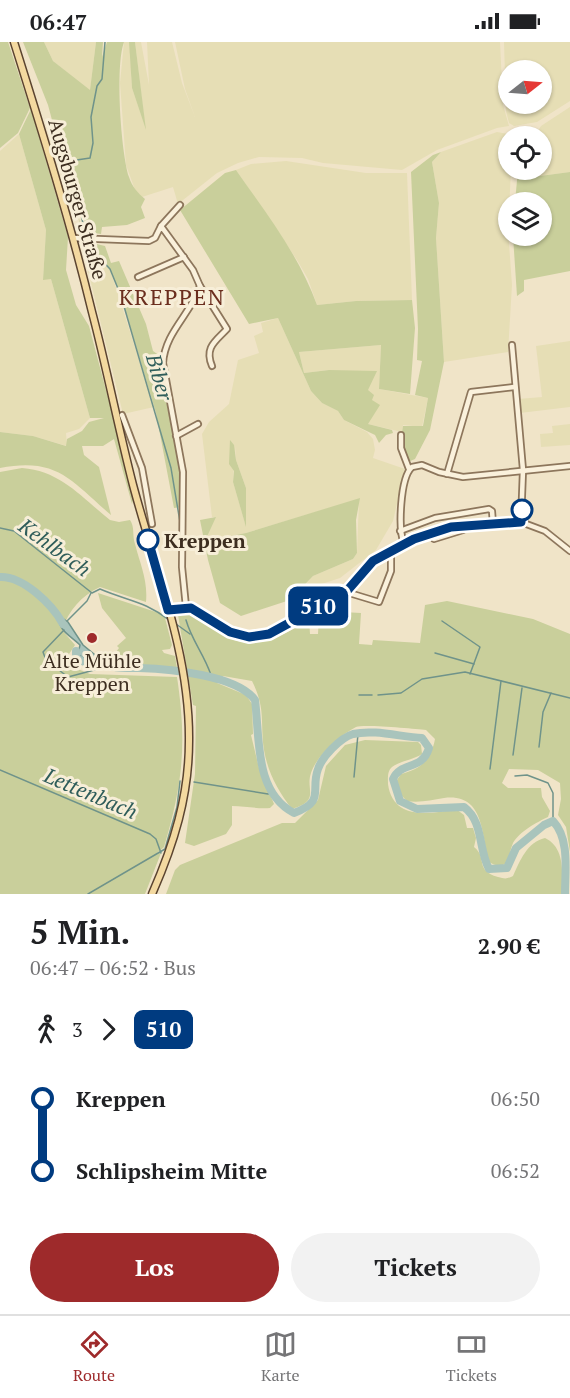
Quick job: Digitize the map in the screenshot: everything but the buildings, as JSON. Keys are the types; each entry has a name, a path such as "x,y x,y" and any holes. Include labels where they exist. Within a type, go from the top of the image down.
{"main road":[{"name":"Augsburger Straße","path":"14,42 73,238 130,471 173,632 183,681 189,739 187,781 172,847 152,894"}],"street":[{"path":"73,238 149,241 155,238 163,221 180,205"},
{"path":"161,226 184,257 227,329 212,344 209,359 212,366"},
{"path":"138,277 184,257"},
{"path":"186,607 182,567 185,489 163,376 164,349 170,336 191,308 200,286"},
{"path":"512,345 523,470 521,522"},
{"path":"447,474 471,392 514,387"},
{"path":"122,415 142,468 152,524"},
{"path":"176,435 198,424"},
{"path":"400,435 401,448 409,469 400,514 400,531 404,544"},
{"path":"409,469 422,465 447,474 482,476 570,466"},
{"path":"130,471 142,468"},
{"path":"400,531 435,518 489,509 492,511 493,524"},
{"path":"168,612 186,607 197,610 230,632 256,637 280,630 316,607 346,592 368,566 391,551 435,531 466,525 521,522 545,531 570,551"},
{"path":"434,539 463,530 466,525"},
{"path":"346,592 379,602 391,571 391,551"}],"shaded area":[{"path":"44,42 96,42 90,91 53,61"},
{"path":"124,42 129,42 132,88 145,126 135,42 141,42 149,85 147,42 172,42 182,83 195,117 185,89 175,42 500,42 498,114 506,114 509,126 498,126 437,150 402,170 323,163 302,158 259,157 238,163 217,173 178,204 173,187 142,197 135,190 126,165 120,83"},
{"path":"504,42 570,42 570,101 552,112 552,60 505,60"},
{"path":"570,107 570,172 552,174 552,126 541,126"},
{"path":"507,114 550,114 537,122 514,126 509,123"},
{"path":"498,132 498,180 510,180 510,192 498,192 498,246 509,246 512,285 508,352 444,362 436,238 439,203 432,162 441,152"},
{"path":"19,134 46,230 43,279 51,279 90,418 79,429 66,433 67,446 33,436 0,432 0,151"},
{"path":"286,161 366,173 407,173 412,300 356,301 317,305 308,279 297,260 236,170 251,164"},
{"path":"82,246 89,247 110,269 154,407 123,414"},
{"path":"278,318 311,391 322,403 338,411 344,420 367,432 373,439 375,450 373,458 405,469 393,521 376,550 340,578 300,591 313,576 353,559 357,553 359,499 246,533 204,541 215,517 212,517 202,434 209,422 229,404 238,360 259,353 254,336 263,332 261,323","holes":["235,446 236,460 246,488 245,523 233,482"]},
{"path":"570,341 570,407 520,413 518,399 542,397 536,346"},
{"path":"381,345 379,389 428,398 422,427 403,425 402,432 368,424 372,400 329,370 304,373 299,352"},
{"path":"570,424 570,445 541,447 540,434 553,433 552,426"}],"green space":[{"path":"0,42 8,42 30,108 18,133 0,148"},
{"path":"23,42 44,42 53,61 90,90 96,42 103,42 102,57 107,42 124,42 120,70 120,109 124,149 130,181 145,199 141,207 145,218 127,225 102,227 101,234 87,232 72,172 69,174 82,232 48,105"},
{"path":"129,42 135,42 146,130 132,88"},
{"path":"31,109 68,237 66,270 76,305 89,326 134,496 132,504 114,439 103,446 82,446 84,455 99,467 111,515 74,482 50,469 20,465 0,468 0,432 33,436 66,446 67,439 82,431 89,422 104,418 90,418 51,279 43,280 46,230 19,134"},
{"path":"441,152 432,162 439,203 436,238 444,362 430,430 415,459 408,462 401,438 403,426 423,426 428,398 415,395 422,361 417,360 418,329 411,172 433,155"},
{"path":"236,170 291,252 317,305 356,301 412,300 415,328 410,394 379,389 381,345 299,352 304,373 329,370 377,371 368,390 374,395 372,400 380,405 368,424 392,430 393,433 386,435 379,443 375,435 344,420 338,411 322,403 311,391 278,318 249,324 180,210 225,173"},
{"path":"570,172 570,271 524,280 524,291 517,296 514,246 552,246 552,192 516,192 517,180 552,180 552,174"},
{"path":"88,242 105,246 111,263 119,261 146,324 153,351 160,356 160,372 180,467 182,507 174,508 156,413 121,296 110,269 89,247"},
{"path":"230,440 234,445 236,460 246,488 246,527 233,482 234,471 229,464"},
{"path":"22,468 48,474 70,486 110,520 119,522 130,520 145,579 146,602 100,587 76,604 62,630 75,645 63,663 90,674 177,677 182,722 179,782 164,847 157,853 161,853 145,894 0,894 0,472"},
{"path":"360,498 356,520 357,553 353,559 313,576 290,600 241,616 220,603 208,560 200,520 216,517 205,541 246,533"},
{"path":"98,593 159,613 165,618 172,645 170,649 162,650 164,653 175,656 177,668 104,661 96,651 116,652 119,648 117,646 126,638 102,608"},
{"path":"447,601 533,619 570,634 570,852 566,827 558,815 561,799 560,783 538,770 509,769 502,783 508,788 541,788 542,797 550,811 548,817 519,835 512,845 507,862 503,865 489,862 479,818 467,802 457,798 407,801 400,794 397,780 401,774 419,766 431,753 435,739 426,730 356,727 336,740 318,759 311,773 309,798 301,806 292,809 278,788 268,766 264,750 261,707 252,681 223,676 217,683 246,695 252,704 253,734 251,735 259,768 274,804 270,808 232,806 232,825 226,834 194,846 185,843 195,774 196,706 193,705 178,615 183,612 188,613 231,639 254,643 276,637 309,619 310,634 318,634 319,614 325,611 361,613 359,644 372,645 373,640 420,643 425,605"},
{"path":"365,740 418,742 421,745 422,754 390,769 388,784 391,796 397,804 415,812 456,809 464,815 467,828 473,828 476,838 474,847 486,871 491,874 504,878 513,876 518,864 533,844 545,838 552,842 560,855 562,894 166,894 175,870 180,865 282,823 295,823 318,800 326,766 345,745"}],"water":[{"path":"59,616 68,622 83,645 105,663 103,669 98,669 78,654 80,645 65,632 60,625"}],"waterway":[{"name":"Biber","path":"86,235 69,168 70,161 90,158 93,143 91,117 97,86 102,79 105,42"},
{"name":"Biber","path":"88,242 89,247 110,269 121,296 171,468 180,522"},
{"name":"Kehlbach","path":"0,528 14,531 92,593 100,589 144,605 169,620"},
{"path":"0,577 9,578 27,586 52,608 63,624"},
{"name":"Kehlbach","path":"67,621 87,601 91,593"},
{"name":"Biber","path":"186,620 211,675"},
{"path":"442,621 480,647 470,674"},
{"name":"Kehlbach","path":"176,624 190,634"},
{"path":"64,630 43,652 46,660 68,677 98,669"},
{"path":"76,651 76,658 84,662 98,661 96,659"},
{"path":"435,653 474,664"},
{"path":"98,661 118,668 167,670 202,675 246,691 255,700 261,763 265,778 281,804 294,813 304,809 314,800 316,777 320,764 332,749 348,736 370,732 422,738 429,748 426,755 422,760 401,770 393,779 400,801 417,809 464,807 475,820 489,869 507,868 516,848 544,825 553,821 564,846 565,894"},
{"path":"378,695 401,693 422,679 465,672 570,698"},
{"path":"490,769 501,681"},
{"path":"513,755 522,688"},
{"path":"539,747 543,712 551,693"},
{"path":"359,695 372,695"},
{"path":"354,777 358,734"},
{"name":"Lettenbach","path":"0,770 150,834 156,839 161,853"},
{"path":"515,776 527,775 548,783 553,793 553,821"},
{"name":"Lettenbach","path":"88,894 165,849 177,807 180,781"},
{"name":"Lettenbach","path":"194,782 268,794 272,792"}],"bus line":[{"name":"510","path":"148,540 168,610 191,608 230,632 241,636 256,637 280,630 316,607 346,592 373,561 414,539 444,528 521,522 522,510"}],"place":[{"name":"Kreppen","path":"148,540"},
{"name":"Alte Mühle Kreppen","path":"92,638"}],"district":[{"name":"KREPPEN","path":"172,296"}]}
